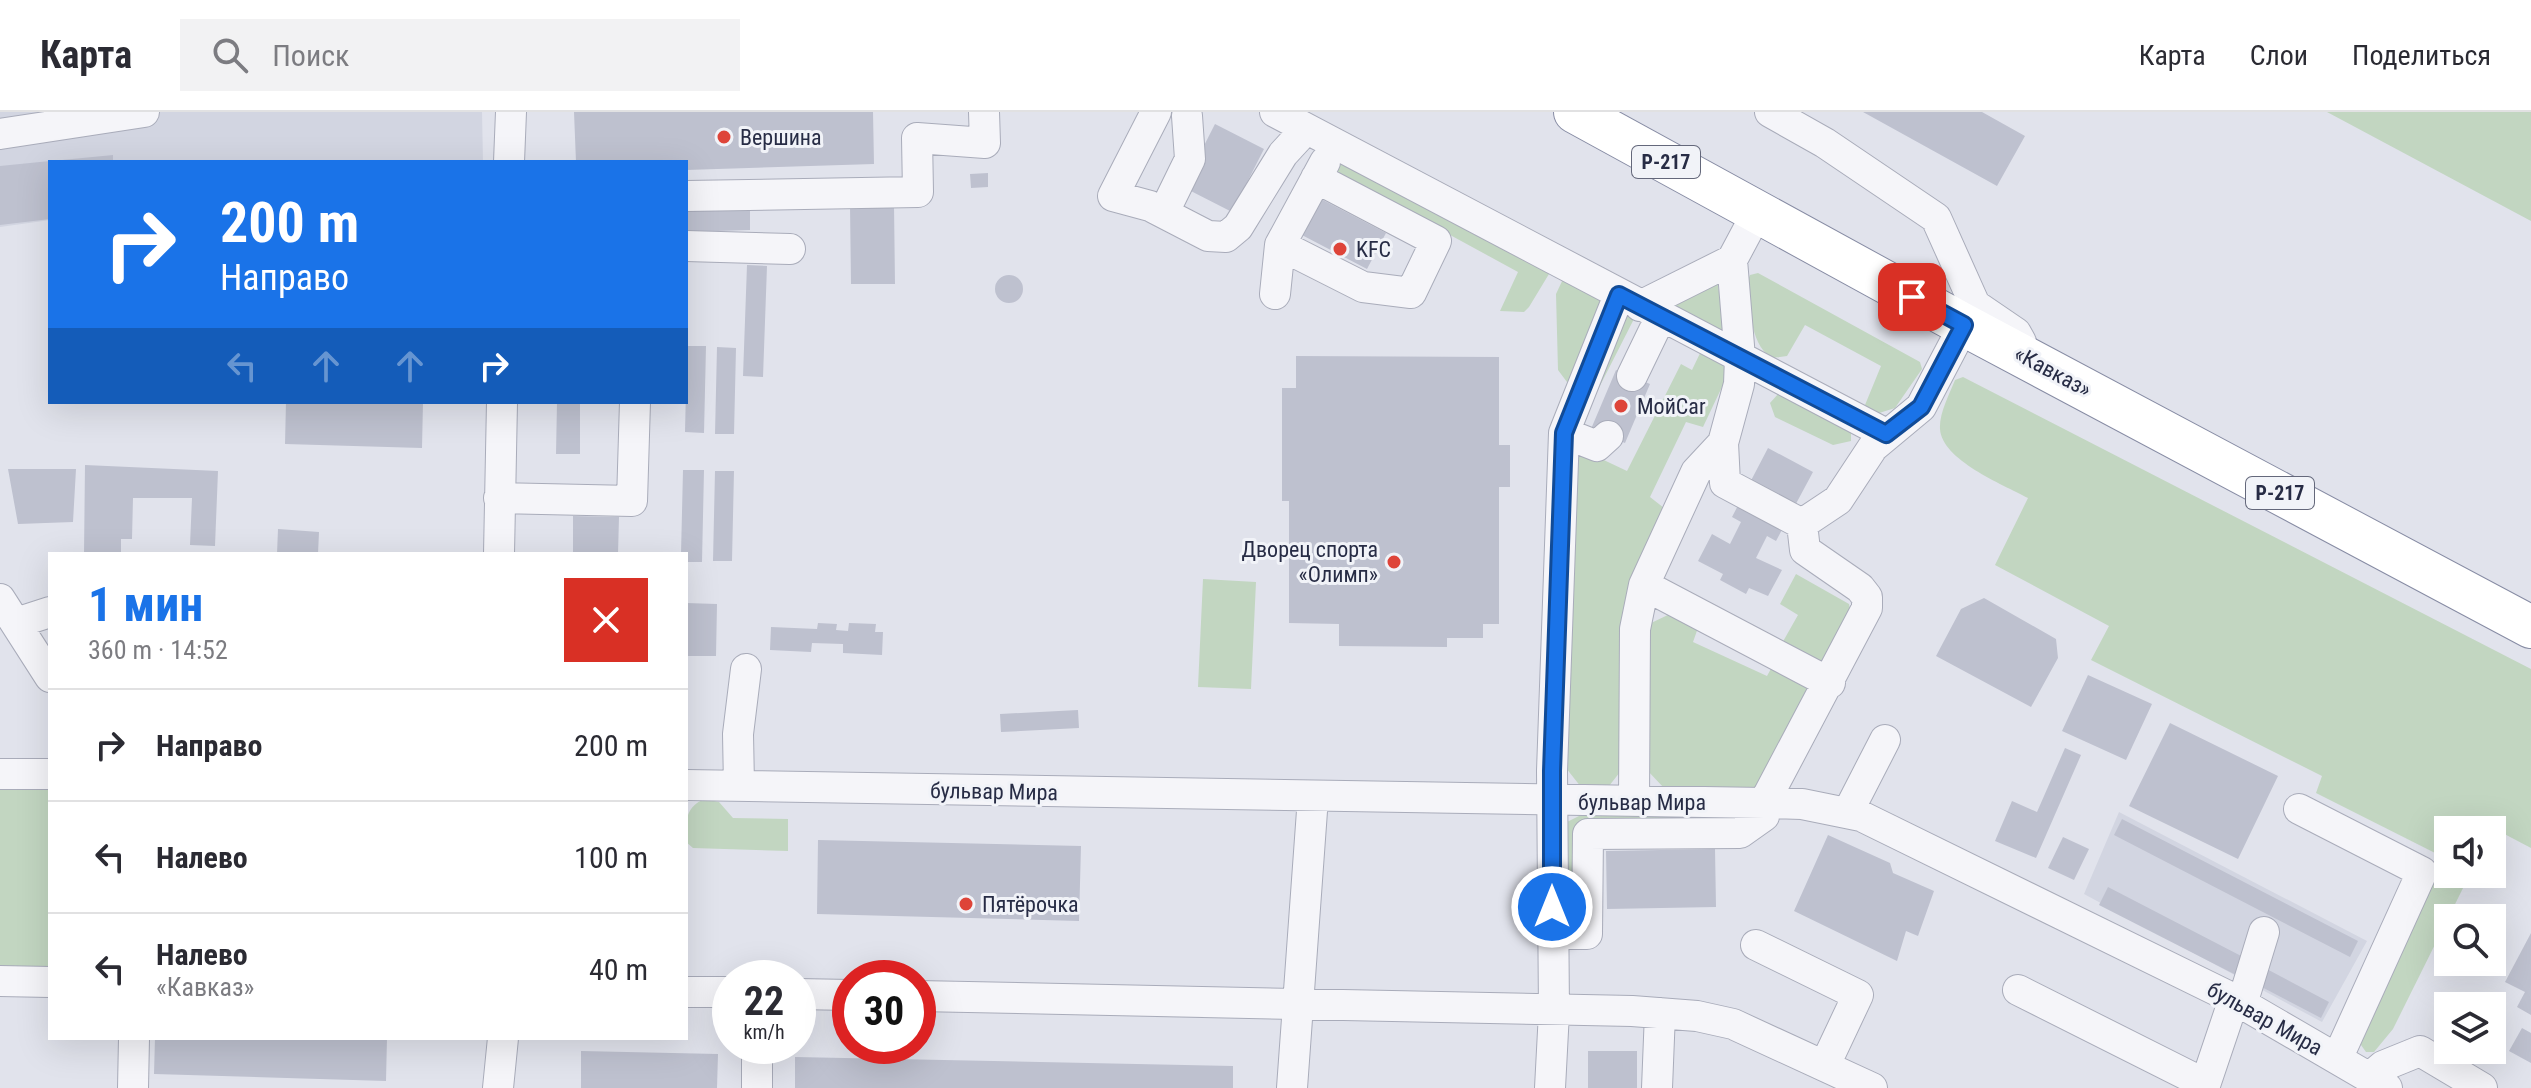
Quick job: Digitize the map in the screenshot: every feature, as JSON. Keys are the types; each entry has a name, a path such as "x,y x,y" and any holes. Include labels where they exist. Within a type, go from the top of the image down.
{"highway":[{"name":"«Кавказ»","path":"1575,112 1964,325 2531,627"}],"street":[{"path":"0,134 144,112"},
{"path":"509,160 511,112"},
{"path":"688,196 918,192 916,125 985,143 984,112"},
{"path":"1156,112 1113,196 1159,211 1208,236 1226,237 1238,227 1283,154 1306,129"},
{"path":"1275,112 1886,434"},
{"path":"1770,112 1825,143 1936,218 1975,305 2016,333 2030,358"},
{"path":"1159,211 1167,206 1190,159 1186,114"},
{"path":"1275,294 1280,245 1335,143"},
{"path":"1280,245 1363,287 1411,293 1436,241 1316,178"},
{"path":"1757,213 1732,260 1740,358 1739,384 1723,443 1725,483 1802,524"},
{"path":"688,246 790,249"},
{"path":"1550,1088 1554,1012 1552,800 1564,433 1640,306 1732,260"},
{"path":"1632,376 1640,306"},
{"path":"1802,524 1838,500 1873,447 1921,407 1964,325"},
{"path":"499,552 502,404"},
{"path":"499,498 632,501 635,404"},
{"path":"1564,433 1597,446 1608,436"},
{"path":"1634,801 1635,629 1644,585 1696,472 1723,443"},
{"path":"1552,934 1587,934 1588,834 1740,833 1764,816 1764,803 1867,608 1867,597 1805,550 1802,524"},
{"path":"1644,585 1830,683"},
{"path":"8,611 48,612"},
{"path":"8,611 48,674"},
{"path":"739,785 738,734 746,669"},
{"path":"1848,812 1885,740"},
{"path":"0,774 48,774"},
{"name":"бульвар Мира","path":"688,785 1764,803 1848,812 2014,889 2238,1001 2379,1083"},
{"path":"1292,1088 1313,797"},
{"path":"2299,809 2422,872 2338,1057"},
{"path":"2018,990 2204,1086 2264,932"},
{"path":"1756,945 1858,995 1825,1065"},
{"path":"0,981 48,982"},
{"path":"688,992 712,992"},
{"path":"936,996 1660,1013 1733,1024 1872,1088"},
{"path":"1657,1088 1660,1013"},
{"path":"133,1088 134,1040"},
{"path":"498,1088 503,1040"},
{"path":"2379,1083 2383,1066 2420,1051 2482,1088"},
{"path":"757,1064 757,1088"}],"shaded area":[{"path":"0,112 482,112 483,160 48,160 48,220 0,227"},
{"path":"2119,812 2367,941 2322,1022 2084,894"}],"green space":[{"path":"2327,112 2531,112 2531,221"},
{"path":"1345,162 1552,269 1529,307 1524,312 1500,311 1518,272 1364,188 1337,182 1334,167"},
{"path":"1758,273 1920,362 1922,369 1895,408 1876,414 1865,405 1881,366 1805,325 1787,356 1771,358 1758,342 1752,322 1748,280 1750,275"},
{"path":"1564,277 1606,299 1575,380 1567,382 1558,370 1556,294"},
{"path":"1717,279 1725,332 1675,308 1676,301"},
{"path":"1622,308 1636,315 1581,423"},
{"path":"1703,347 1730,370 1703,427 1686,422 1650,497 1664,508 1633,573 1627,594 1620,772 1609,786 1581,787 1566,768 1572,445 1627,471 1681,364 1692,370"},
{"path":"1963,377 2531,669 2531,848 2506,835 2506,816 2434,816 2434,852 2316,793 2322,776 2091,660 2109,626 1995,565 2028,498 1975,470 1951,451 1943,440 1940,423 1955,380"},
{"path":"1779,393 1851,428 1851,441 1833,445 1775,417 1770,403"},
{"path":"1796,574 1849,604 1850,610 1822,662 1817,663 1781,645 1798,615 1780,604"},
{"path":"1203,579 1256,582 1251,689 1198,687"},
{"path":"1672,613 1699,625 1693,642 1767,676 1773,665 1810,684 1767,782 1750,791 1664,788 1647,770 1649,624"},
{"path":"0,788 48,789 48,967 0,967"},
{"path":"704,799 719,802 733,818 788,819 788,851 693,848 688,844 688,817 697,803"},
{"path":"1585,813 1758,815 1744,827 1590,825 1577,918 1566,920 1565,823"},
{"path":"2434,876 2434,888 2463,888 2455,904 2434,904 2434,946 2393,1029 2374,1052 2366,1052 2361,1045 2360,1034"}],"building":[{"name":"Вершина","path":"574,112 873,112 874,164 688,170 688,160 576,160"},
{"path":"1863,112 1982,112 2025,136 1997,186"},
{"path":"1215,124 1264,149 1232,212 1183,187"},
{"path":"113,155 113,160 62,160"},
{"path":"48,161 48,219 0,225 0,166"},
{"path":"988,173 988,187 971,188 970,174"},
{"path":"1319,198 1386,233 1367,269 1300,234"},
{"path":"850,205 894,205 895,284 851,284"},
{"path":"750,209 750,230 688,232 688,211"},
{"path":"747,265 767,266 763,377 743,376"},
{"path":"1009,275 1019,279 1023,289 1019,299 1009,303 999,299 995,289 999,279"},
{"path":"688,346 706,346 704,433 685,432"},
{"path":"717,347 736,348 734,434 715,434"},
{"name":"Дворец спорта «Олимп»","path":"1296,356 1499,357 1499,445 1510,445 1510,487 1499,487 1499,624 1483,624 1483,638 1447,638 1447,647 1339,646 1339,624 1289,623 1289,501 1282,501 1282,388 1296,388"},
{"name":"МойCar","path":"1616,370 1650,384 1625,443 1591,429"},
{"path":"286,404 423,404 422,448 285,444"},
{"path":"557,404 580,404 580,454 556,454"},
{"path":"1768,448 1813,472 1776,541 1767,536 1756,558 1782,570 1768,596 1749,588 1746,594 1720,580 1723,574 1698,561 1712,534 1730,544 1741,522 1732,517"},
{"path":"85,465 218,471 215,546 190,545 192,498 133,498 132,539 121,539 121,552 84,552"},
{"path":"8,469 76,469 73,522 18,524"},
{"path":"683,470 704,470 702,562 688,562 688,552 681,552"},
{"path":"715,471 734,471 732,561 713,561"},
{"path":"573,516 619,517 618,552 573,552"},
{"path":"278,529 319,532 318,552 277,552"},
{"path":"1984,598 2056,639 2058,658 2031,707 1936,656 1961,609"},
{"path":"688,603 717,604 716,656 688,656"},
{"path":"818,623 837,624 836,630 848,631 849,623 876,624 875,632 883,632 882,655 843,653 843,644 812,643 811,652 770,650 771,627 817,629"},
{"path":"2088,675 2152,704 2126,760 2062,731"},
{"path":"1078,710 1079,728 1001,732 1000,714"},
{"path":"2170,723 2278,776 2238,859 2129,806"},
{"path":"2065,748 2081,755 2036,858 1995,841 2012,801 2037,812"},
{"path":"2122,819 2358,941 2350,957 2114,835"},
{"path":"1828,835 1890,863 1893,873 1934,891 1918,936 1906,931 1897,961 1794,911"},
{"path":"2063,837 2089,849 2074,880 2048,868"},
{"path":"818,840 1081,846 1079,921 817,914"},
{"path":"1715,849 1716,907 1607,909 1606,851"},
{"path":"2108,887 2245,958 2236,975 2099,905"},
{"path":"2531,933 2531,1015 2517,1007 2525,992 2505,982"},
{"path":"2263,967 2329,1002 2321,1018 2254,983"},
{"path":"2522,1028 2531,1033 2531,1063 2509,1051"},
{"path":"155,1040 387,1040 386,1081 154,1074"},
{"path":"581,1051 712,1054 712,1064 718,1064 717,1088 581,1088"},
{"path":"1588,1051 1637,1051 1637,1088 1588,1088"},
{"path":"816,1057 832,1058 832,1064 936,1064 936,1060 1233,1066 1233,1088 795,1088 795,1064 816,1064"}],"place":[{"name":"Вершина","path":"724,137"},
{"name":"KFC","path":"1340,249"},
{"name":"МойCar","path":"1621,406"},
{"name":"Дворец спорта «Олимп»","path":"1394,562"},
{"name":"Пятёрочка","path":"966,904"}],"route":[{"path":"1552,907 1552,771 1564,433 1619,295 1886,434 1921,407 1964,325 1912,297"}]}
